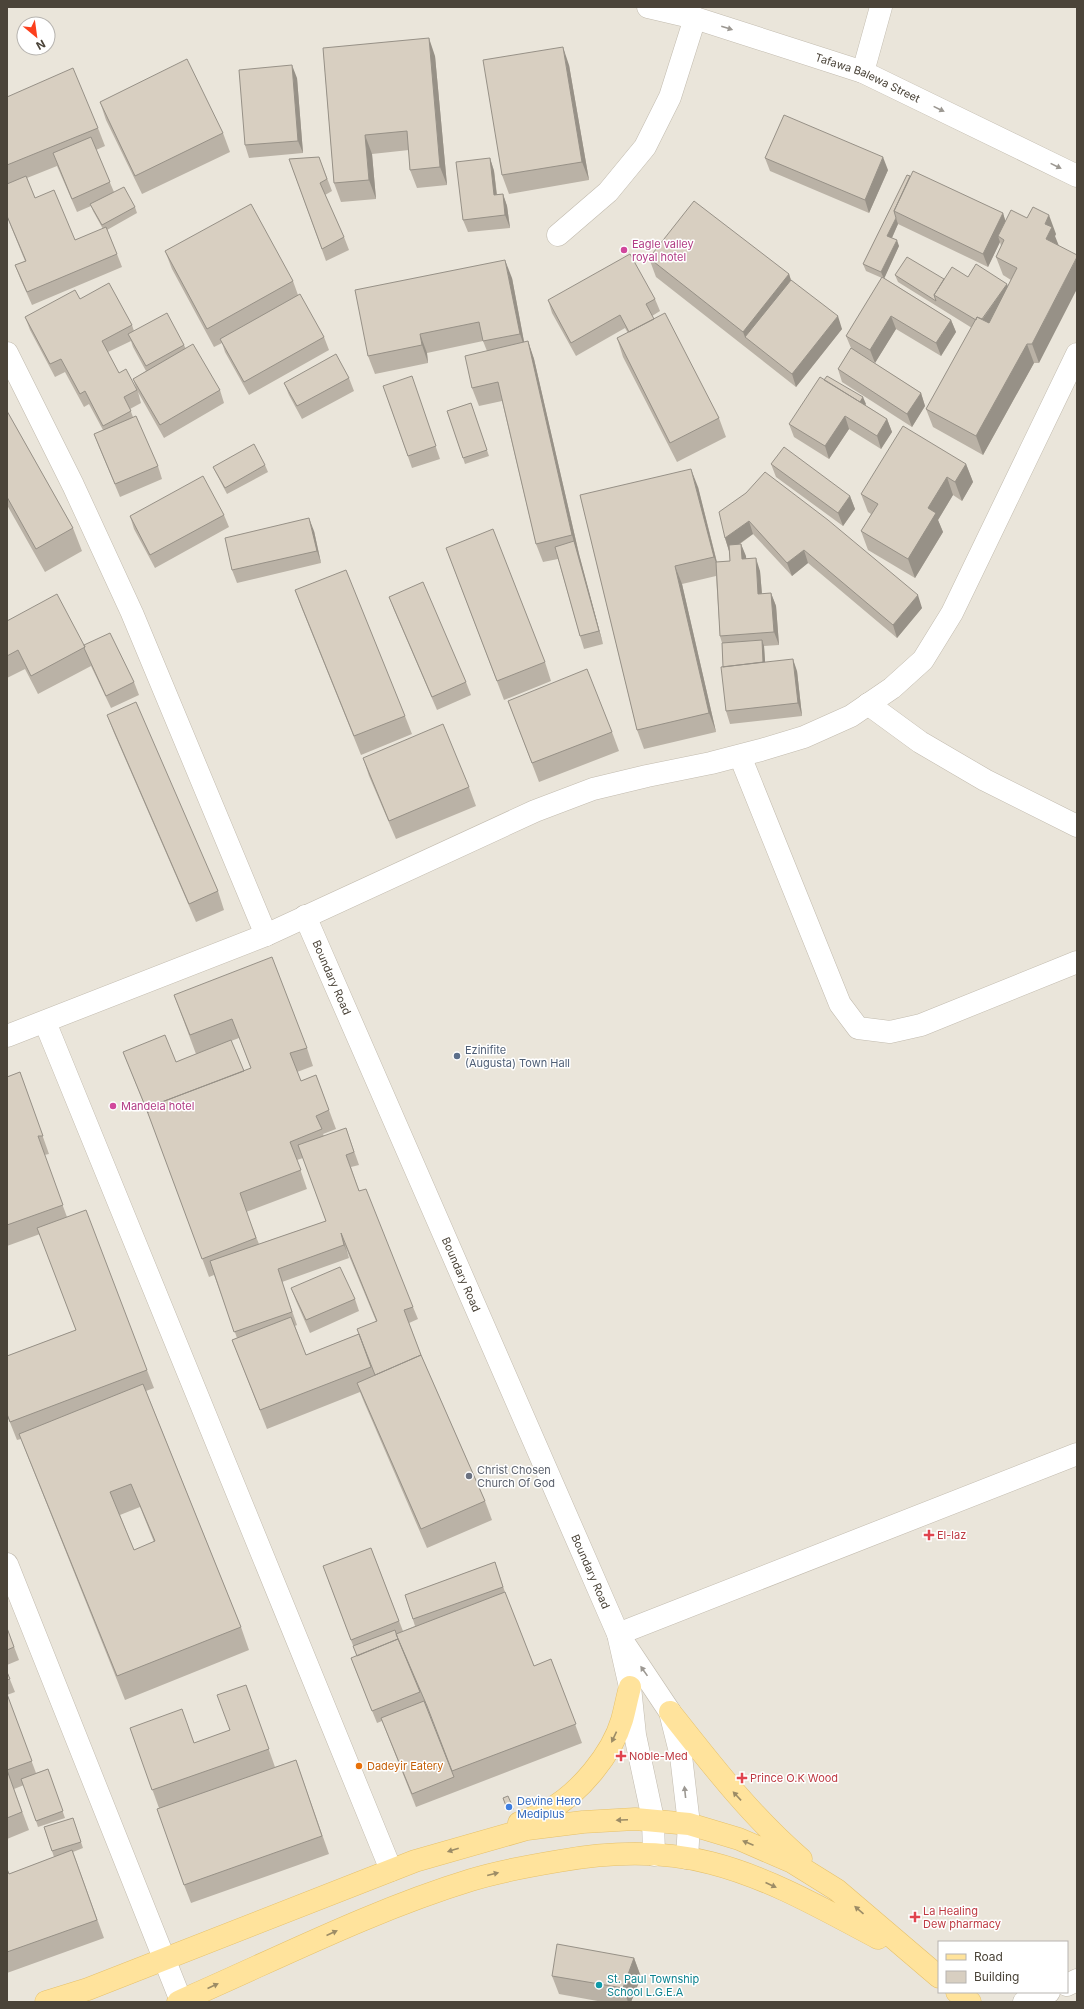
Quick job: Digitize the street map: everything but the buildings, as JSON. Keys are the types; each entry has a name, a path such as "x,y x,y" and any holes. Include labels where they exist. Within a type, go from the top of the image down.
{"main road":[{"path":"478,1842 549,1810 578,1788 591,1774 609,1748 622,1721 630,1687"},
{"path":"670,1712 724,1781 784,1844 909,1954 938,1976"},
{"path":"46,2002 88,1989 164,1960 415,1861 527,1829 583,1822 653,1820 688,1824 739,1839 792,1862 837,1890"},
{"path":"179,2001 367,1918 472,1879 521,1867 580,1857 623,1853 687,1858 711,1863 759,1879 800,1898 909,1954"},
{"path":"959,1993 970,2002"}],"street":[{"name":"Tafawa Balewa Street","path":"648,7 695,18 863,72 1077,176"},
{"path":"863,72 881,7"},
{"path":"558,235 608,192 645,147 670,97 695,18"},
{"path":"7,353 73,485 132,614 266,935"},
{"path":"7,1036 266,935 535,811 593,789 740,756 804,737 851,716 892,688 923,660 952,613 1077,354"},
{"path":"868,704 927,746 985,780 1077,826"},
{"path":"740,756 840,1004 858,1028 890,1032 921,1025 1077,962"},
{"name":"Boundary Road","path":"305,916 618,1634"},
{"path":"45,1022 391,1870"},
{"path":"618,1634 1077,1454"},
{"path":"7,1564 179,2001"},
{"path":"618,1634 630,1687 635,1735 653,1820 654,1855"},
{"path":"618,1634 670,1712 681,1756 688,1824 687,1858"},
{"path":"1068,1984 1077,1980"},
{"path":"1024,2002 1046,1993"}],"shaded area":[{"path":"7,7 1077,7 1077,2002 7,2002"}],"place":[{"name":"Eagle valley royal hotel","path":"624,250"},
{"name":"Ezinifite (Augusta) Town Hall","path":"457,1056"},
{"name":"Mandela hotel","path":"113,1106"},
{"name":"Christ Chosen Church Of God","path":"469,1476"},
{"name":"El-laz","path":"929,1535"},
{"name":"Noble-Med","path":"621,1756"},
{"name":"Dadeyir Eatery","path":"359,1766"},
{"name":"Prince O.K Wood","path":"742,1778"},
{"name":"Devine Hero Mediplus","path":"509,1807"},
{"name":"La Healing Dew pharmacy","path":"915,1917"},
{"name":"St. Paul Township School L.G.E.A","path":"599,1985"}]}
